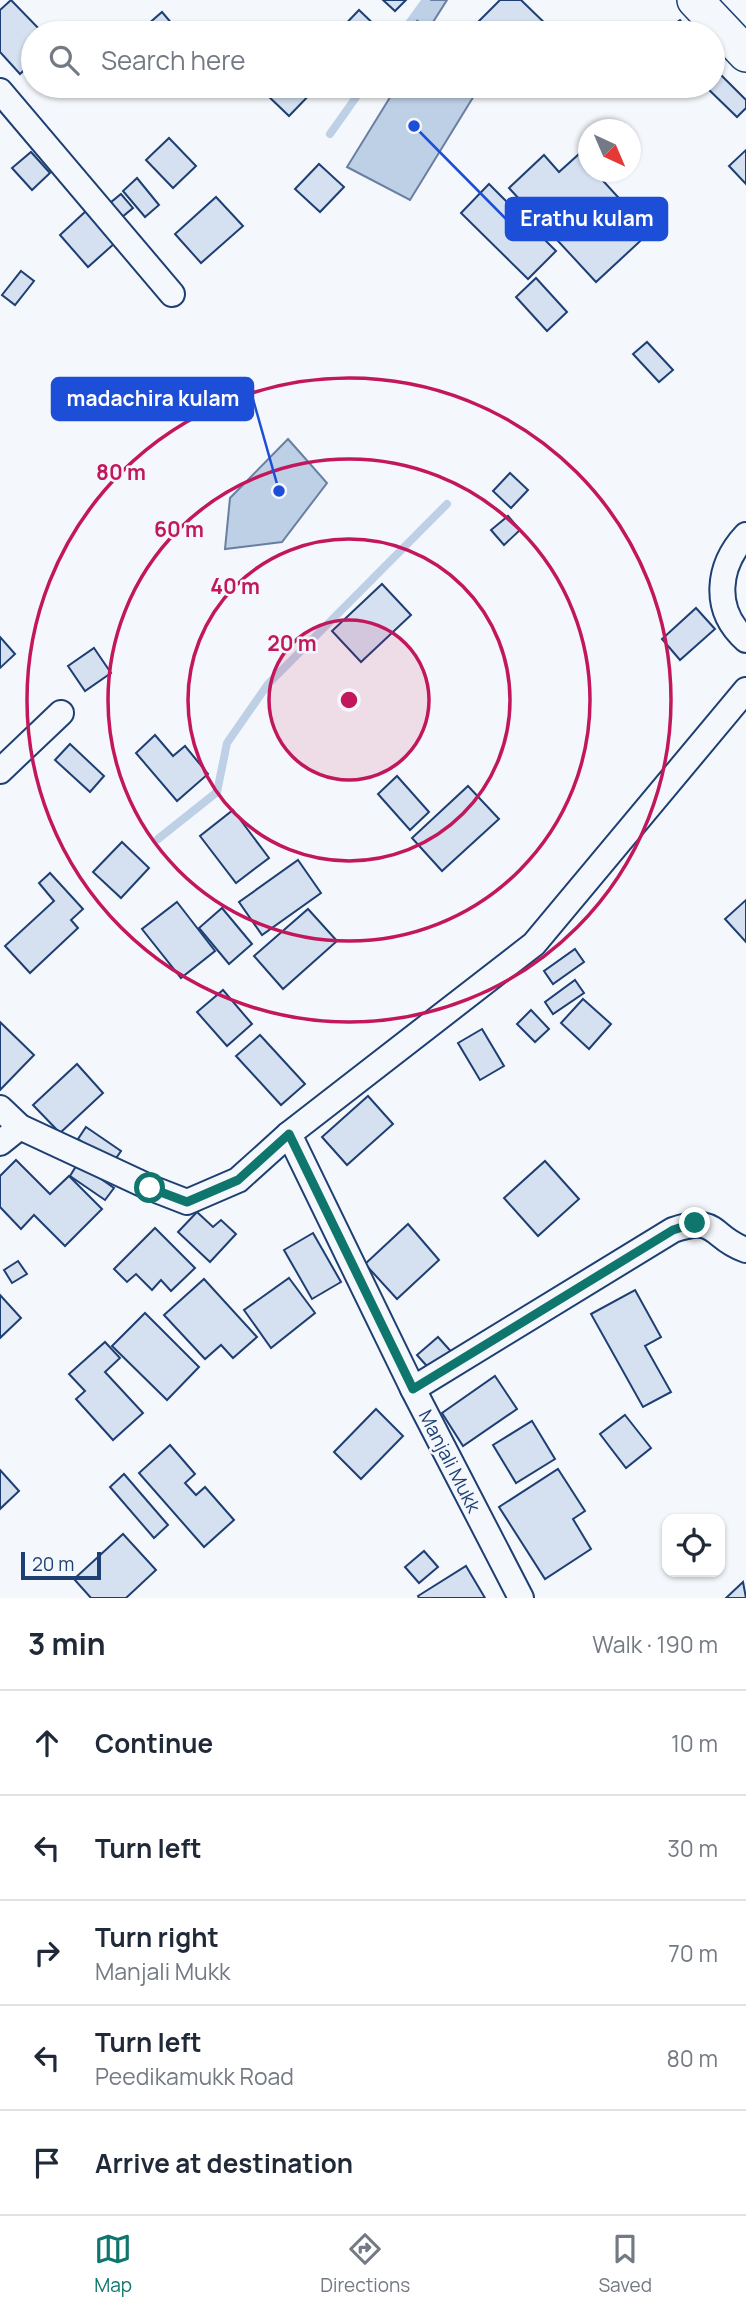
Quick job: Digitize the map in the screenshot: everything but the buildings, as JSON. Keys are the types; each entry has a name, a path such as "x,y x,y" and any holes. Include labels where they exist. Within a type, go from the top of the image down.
{"street":[{"path":"695,0 717,21"},
{"path":"725,28 743,45"},
{"path":"0,91 172,294"},
{"path":"746,535 731,551 722,591 727,617 746,640"},
{"path":"0,1108 20,1128 150,1188 187,1202 238,1180 289,1134 534,944 746,690"},
{"path":"0,771 61,713"},
{"path":"0,1143 20,1128"},
{"name":"Manjali Mukk","path":"289,1134 413,1389 521,1598"},
{"path":"413,1389 673,1230 695,1223 714,1229 733,1245 746,1250"}],"water":[{"path":"424,0 447,0 434,21 418,21 413,17"},
{"path":"390,98 473,98 410,200 347,167"},
{"path":"288,439 327,483 282,542 225,549 230,498"}],"waterway":[{"path":"411,21 426,0"},
{"path":"330,134 356,98"},
{"path":"158,839 217,792 227,743 268,684 447,504"}],"place":[{"name":"Erathu kulam","path":"414,126"},
{"name":"madachira kulam","path":"279,491"}],"route":[{"path":"150,1188 187,1202 238,1180 289,1134 413,1389 673,1230 695,1223"}]}
